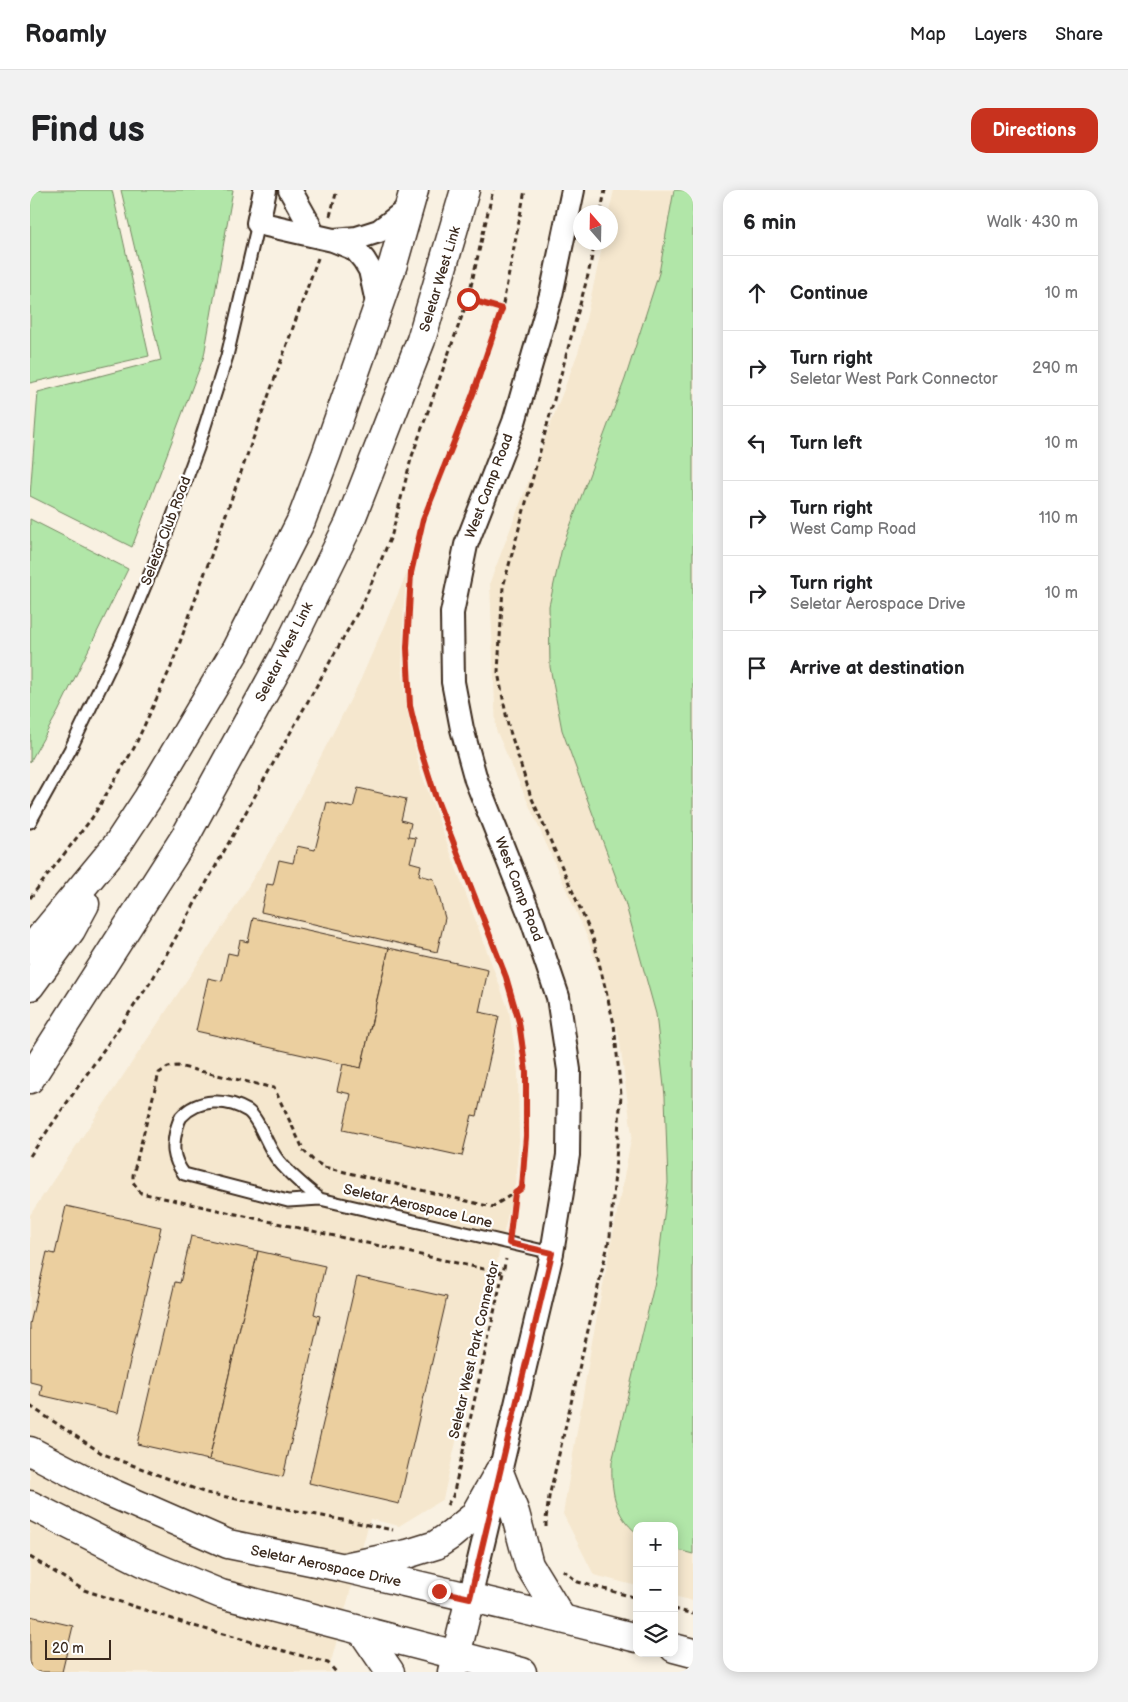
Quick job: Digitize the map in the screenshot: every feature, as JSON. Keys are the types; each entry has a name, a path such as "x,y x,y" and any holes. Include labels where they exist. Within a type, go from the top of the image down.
{"street":[{"name":"Seletar Club Road","path":"258,223 265,190"},
{"path":"290,190 308,222 324,238 357,238 379,231 412,199"},
{"name":"Seletar West Link","path":"30,1079 185,837 283,658 349,524 421,340 465,190"},
{"name":"West Camp Road","path":"470,1598 552,1253 568,1155 569,1070 558,997 533,923 476,780 462,729 453,682 452,613 466,545 514,422 551,295 573,190"},
{"path":"30,986 71,930 117,845 148,798 235,651 301,521 393,264 412,199"},
{"path":"258,223 324,238 355,249 370,270 378,307"},
{"path":"30,950 117,845"},
{"name":"Seletar Aerospace Drive","path":"30,1451 107,1491 228,1544 340,1567 633,1637"},
{"path":"340,1567 407,1554 436,1545 474,1516 499,1472"},
{"path":"499,1472 529,1565 562,1619"},
{"path":"30,1506 143,1562 222,1594 362,1631 454,1664 522,1672"},
{"path":"454,1664 470,1598"},
{"path":"362,1631 390,1672"},
{"path":"678,1649 693,1653"}],"lane":[{"name":"Seletar Club Road","path":"30,822 70,750 108,670 164,540 198,448 227,356 258,223"},
{"name":"Seletar Aerospace Lane","path":"320,1199 296,1179 277,1159 249,1112 221,1102 204,1102 180,1118 173,1148 178,1166 184,1174 288,1202 320,1199 552,1253"}],"path":[{"name":"Seletar West Park Connector","path":"442,1512 453,1496 509,1243 515,1193 522,1188 526,1136 526,1072 519,1022 506,977 435,795 420,748 410,706 407,648 411,573 423,520 473,394 502,309 525,190"},
{"path":"603,205 606,190"},
{"path":"30,898 92,818 134,748 171,666 324,238"},
{"path":"547,1533 546,1519 549,1497 610,1236 621,1094 614,1024 593,938 530,794 508,725 498,672 503,586 593,250"},
{"path":"468,299 502,309"},
{"path":"30,1406 103,1454 206,1493 394,1530"},
{"path":"30,1557 84,1590 194,1626 328,1663 336,1672"},
{"path":"560,1567 578,1582 633,1597"},
{"path":"678,1610 693,1614"}],"shaded area":[{"path":"614,190 693,190 693,1601 678,1597 678,1522 633,1522 633,1585 594,1575 563,1514 592,1342 632,1135 619,1035 589,941 496,730 490,582 579,350 601,250 618,250 618,205 611,205"},
{"path":"407,573 402,664 406,705 419,767 509,1011 518,1072 519,1141 515,1183 443,1499 399,1526 370,1519 329,1669 331,1672 30,1672 30,1215 235,908 283,829 360,681"}],"green space":[{"path":"30,190 112,190 149,356 30,383"},
{"path":"121,190 233,190 204,356 132,547 30,496 38,392 161,360"},
{"path":"674,190 693,190 693,1554 678,1550 678,1522 633,1522 633,1530 623,1518 613,1492 612,1462 657,1273 668,1183 665,1096 656,1014 625,902 562,730 550,667 549,606 562,548 625,379 659,273"},
{"path":"30,519 128,569 58,712 30,762"}],"building":[{"path":"358,788 406,799 401,820 411,823 408,837 416,838 410,862 421,865 419,875 434,879 445,918 437,952 261,912 267,884 273,885 279,860 293,863 297,846 315,850 327,802 353,808"},
{"path":"253,918 389,948 361,1068 196,1031 208,978 222,981 228,953 237,955 240,940 248,942"},
{"path":"389,948 488,970 479,1012 499,1016 477,1116 472,1115 462,1156 343,1130 351,1094 337,1091 343,1064 361,1068"},
{"path":"66,1206 161,1227 118,1413 40,1395 42,1385 30,1382 30,1324 47,1252 55,1254"},
{"path":"191,1236 258,1251 209,1460 137,1444 175,1282 180,1283"},
{"path":"258,1251 325,1266 314,1314 320,1316 283,1477 209,1460"},
{"path":"357,1277 447,1297 399,1504 309,1483"},
{"path":"30,1616 73,1626 62,1672 30,1672"}],"route":[{"path":"439,1591 470,1598 552,1253 509,1243 515,1193 522,1188 526,1136 526,1072 519,1022 506,977 435,795 420,748 410,706 407,648 411,573 423,520 473,394 502,309 468,299"}]}
